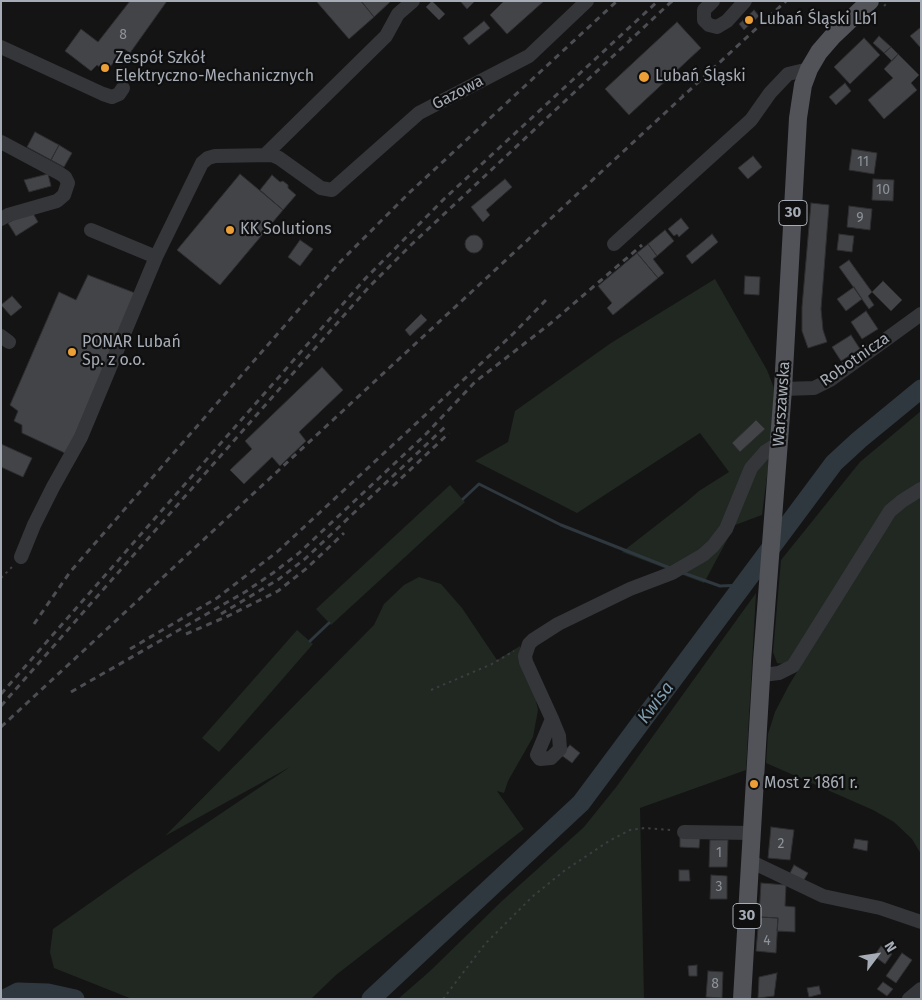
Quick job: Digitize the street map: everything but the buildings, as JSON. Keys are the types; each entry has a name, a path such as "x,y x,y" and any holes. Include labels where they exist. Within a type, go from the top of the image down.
{"main road":[{"name":"Warszawska","path":"751,833 783,389 798,118 803,85 818,52 870,1"},
{"name":"30","path":"742,999 751,833"}],"street":[{"path":"21,557 53,487 81,437 156,257 205,160 215,156 266,154 386,36 398,14 413,1"},
{"name":"Gazowa","path":"266,154 279,158 321,188 332,190 420,113 529,56 586,1"},
{"path":"713,1 704,10 704,20 709,25 717,27 727,21 745,1"},
{"path":"1,47 103,94 112,97 119,94 123,88"},
{"path":"614,244 750,120 770,93 788,74 809,69"},
{"path":"1,142 59,173 65,177 68,183 64,195 57,201 8,214 1,218"},
{"path":"91,230 156,257"},
{"name":"Robotnicza","path":"783,389 814,388 830,380 921,314"},
{"path":"552,719 526,662 526,650 533,640 558,624 630,589 672,573 703,555 713,546 726,528 752,468 766,452 779,446"},
{"path":"762,668 779,673 794,666 890,511 921,489"},
{"path":"684,832 751,833"},
{"path":"749,863 756,864 823,896 880,908 921,922"},
{"path":"909,999 921,989"}],"path":[{"path":"629,37 632,42"},
{"path":"709,70 712,73"},
{"path":"682,94 685,98"},
{"path":"647,126 650,130"},
{"path":"1,578 21,557"},
{"path":"431,690 492,664 533,640"},
{"path":"443,999 485,944 532,897 585,856 635,829 649,828 684,832"}],"shaded area":[{"path":"715,279 767,370 774,388 773,429 762,515 735,525 704,583 622,552 699,491 729,472 700,433 577,513 475,461 508,442 515,411 611,343","holes":["756,420 764,429 740,452 732,443"]},
{"path":"921,411 921,482 894,499 789,661 783,664 777,663 773,652 781,560 860,462"},
{"path":"450,485 465,502 331,625 316,609"},
{"path":"921,495 921,854 912,839 894,822 873,810 766,763 768,734 775,712 789,685 877,542 897,513"},
{"path":"419,577 441,584 462,608 497,660 520,646 521,662 533,687 538,710 533,737 508,781 504,793 497,791 524,829 336,975 311,999 132,999 54,968 50,952 53,929 290,767 165,836 374,625 384,604 404,585"},
{"path":"756,593 746,770 640,808 644,999 398,999 584,827 617,786"},
{"path":"297,630 313,644 219,752 202,738"}],"waterway":[{"name":"Kwisa","path":"371,999 581,803 834,463 921,389"},
{"path":"463,499 479,484 561,525 670,568"},
{"path":"681,572 720,586 745,585"},
{"path":"310,641 329,623"},
{"name":"Kwisa","path":"4,999 18,992 48,993 75,999"}],"railway":[{"path":"34,624 70,572 341,261 409,193 617,1"},
{"path":"1,694 363,281 444,199 658,1"},
{"path":"1,706 368,288 411,245 672,1"},
{"path":"1,727 786,1"},
{"path":"71,692 245,592 299,553 426,434 475,382 551,323 642,245"},
{"path":"130,649 217,598 277,552 514,333 546,300"},
{"path":"221,614 279,579 306,558 445,427"},
{"path":"393,486 449,433"},
{"path":"186,634 278,591 307,568 344,533"}],"place":[{"name":"Lubań Śląski Lb1","path":"749,20"},
{"name":"Zespół Szkół Elektryczno-Mechanicznych","path":"105,68"},
{"name":"Lubań Śląski","path":"644,77"},
{"name":"KK Solutions","path":"230,230"},
{"name":"PONAR Lubań Sp. z o.o.","path":"72,352"},
{"name":"Most z 1861 r.","path":"754,784"}]}
